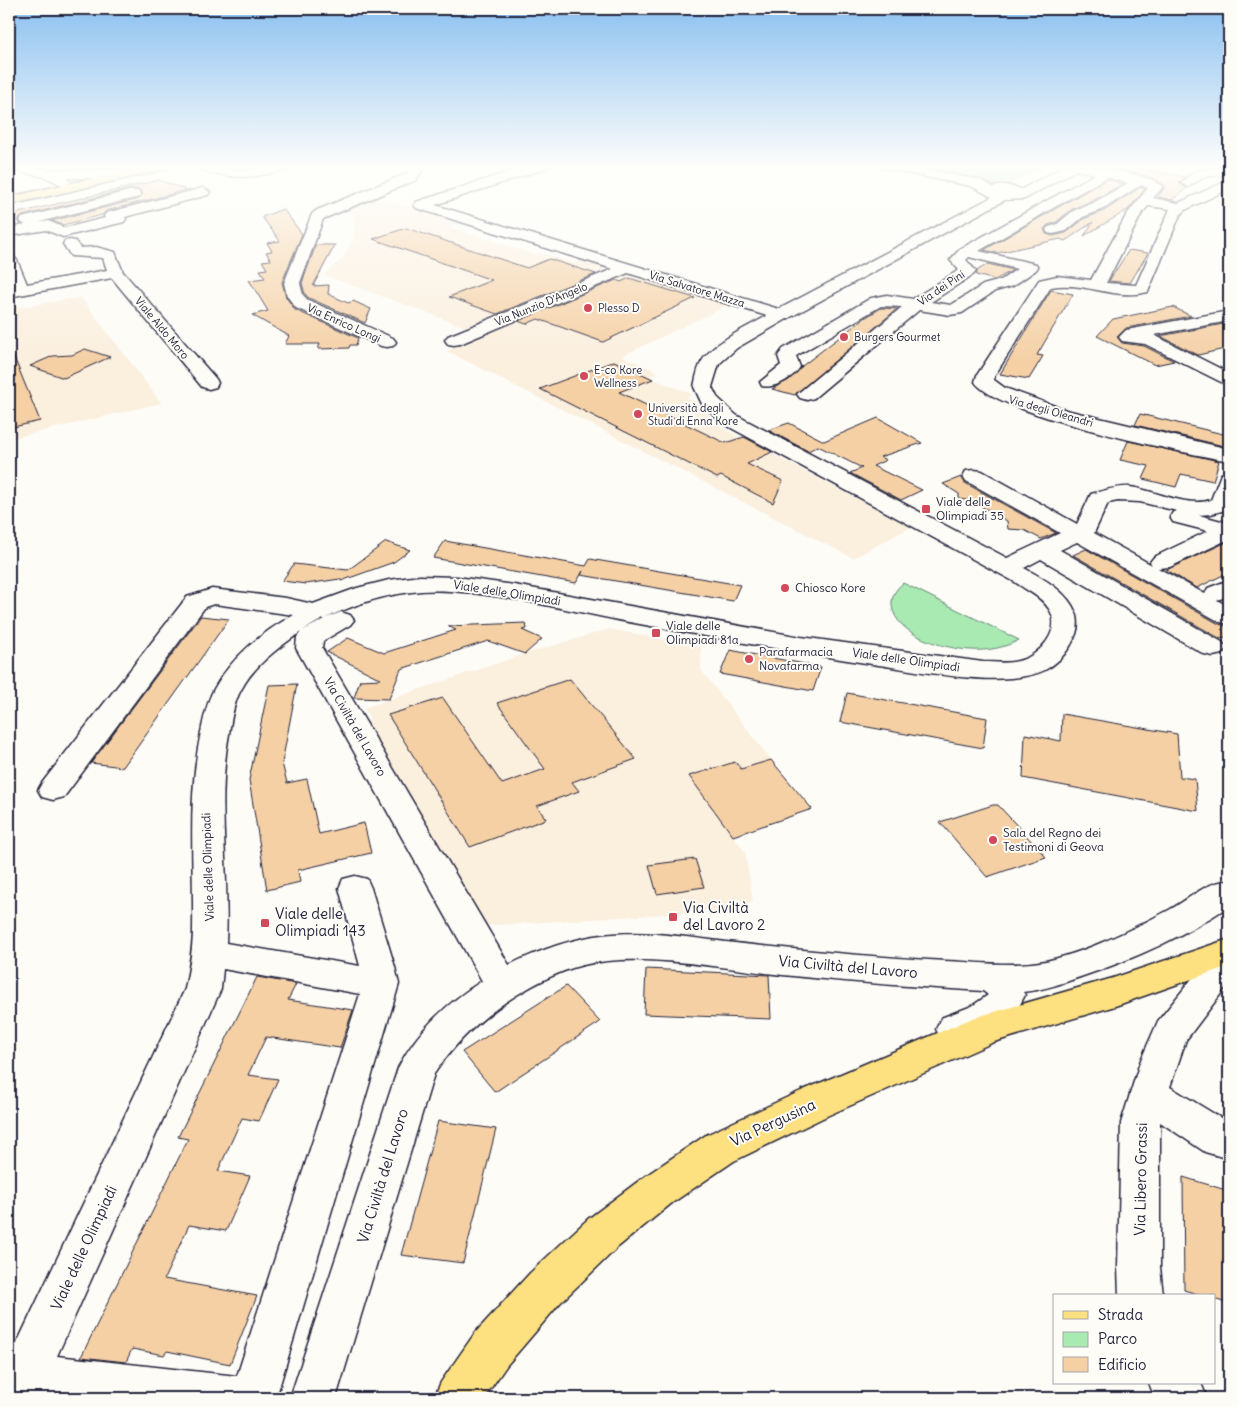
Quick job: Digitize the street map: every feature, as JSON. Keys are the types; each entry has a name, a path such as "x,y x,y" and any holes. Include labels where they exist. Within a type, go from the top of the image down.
{"main road":[{"name":"Via Pergusina","path":"458,1398 492,1350 533,1302 602,1233 658,1190 720,1148 815,1102 986,1029 1115,992 1168,973 1227,960"}],"street":[{"path":"54,231 66,239 88,231"},
{"name":"Via Enrico Longi","path":"312,231 292,284 295,296 302,304 387,342"},
{"name":"Via Salvatore Mazza","path":"505,231 781,315"},
{"name":"Viale delle Olimpiadi","path":"235,1398 21,1387 203,989 210,932 206,812 209,773 214,739 227,689 252,657 294,625 356,596 414,583 498,589 702,628 856,653 966,668 992,671 1014,670 1035,665 1053,652 1062,639 1065,624 1063,611 1055,601 1030,581 729,420 714,406 705,394 703,387 706,369 711,361 731,344 932,231"},
{"name":"Via dei Pini","path":"807,394 915,305 968,271 961,256 1005,231"},
{"path":"1125,231 1096,286 1125,290 1142,289 1167,231"},
{"name":"Viale Aldo Moro","path":"66,239 76,252 96,252 110,255 116,273 209,383"},
{"path":"915,305 941,310 956,309 989,288 1007,283 1030,267 961,256 941,270"},
{"path":"9,260 15,291 116,273"},
{"name":"Via Nunzio D'Angelo","path":"454,340 628,268"},
{"name":"Via degli Oleandri","path":"1096,286 1061,281 1045,283 986,375 984,382 988,388 1019,402 1112,428 1229,455"},
{"path":"887,300 909,288"},
{"name":"Via dei Pini","path":"769,382 791,367 787,356 789,353 876,301 887,300 915,305"},
{"path":"1229,316 1132,334 1128,337 1149,339 1229,380"},
{"path":"974,476 1229,617"},
{"path":"1208,509 1221,504 1229,479"},
{"path":"1005,568 1086,529 1099,499 1112,495 1131,494 1208,509 1229,519"},
{"path":"1099,499 1229,530"},
{"path":"1162,562 1229,530"},
{"path":"1042,550 1213,648"},
{"name":"Via Civiltà del Lavoro","path":"498,589 464,598 419,600 365,611 333,622 310,637 310,648 503,986"},
{"path":"53,790 196,602 212,596 286,604 317,613"},
{"path":"253,1398 381,984 378,967 355,888"},
{"path":"1189,916 1224,893 1229,893"},
{"path":"1189,916 1229,914"},
{"name":"Via Civiltà del Lavoro","path":"314,1398 416,1068 436,1041 465,1012 503,986 548,962 587,951 613,948 653,948 837,967 992,978 1035,977 1094,960 1189,916"},
{"path":"208,954 381,984"},
{"name":"Via Libero Grassi","path":"1141,1294 1139,1267 1140,1123 1148,1093 1171,1032 1227,960"},
{"path":"815,1102 920,1044 998,1009 1007,995 1004,988 992,978"},
{"path":"1148,1093 1219,1139 1229,1141"},
{"path":"1173,1384 1184,1398"}],"shaded area":[{"path":"354,231 460,231 535,255 541,253 574,263 582,260 608,268 465,327 324,275 343,258 354,238"},
{"name":"Università degli Studi di Enna Kore","path":"627,274 728,305 622,356 658,372 648,377 692,394 686,398 694,401 720,427 911,527 853,558 447,351"},
{"path":"81,297 161,403 9,439 9,309"},
{"path":"610,629 701,647 701,670 771,760 741,769 735,762 689,776 745,852 753,902 735,904 729,910 481,926 365,723 370,718 364,708 525,654"}],"green space":[{"path":"903,583 1019,640 1002,647 977,650 949,647 924,639 912,633 903,625 896,616 892,606 893,596"}],"building":[{"path":"272,231 299,231 302,234 282,282 286,297 295,310 358,338 356,345 350,345 349,348 318,349 320,344 285,344 289,336 252,315 268,311 249,280 265,278 260,270 267,269 262,261 271,260 266,252 272,251 267,243 280,241"},
{"path":"398,231 414,231 527,268 549,259 596,274 497,314 449,297 492,280 373,239"},
{"path":"1018,231 1045,231 1046,234 1053,236 1069,231 1080,231 1065,241 1060,239 998,253 984,250"},
{"path":"316,245 335,245 313,286 329,285 328,294 348,303 353,301 371,309 365,323 309,298 305,294 302,283"},
{"path":"1129,250 1148,253 1130,283 1109,281"},
{"path":"988,264 1013,270 995,280 976,275 978,270"},
{"name":"Plesso D","path":"629,278 695,298 603,342 538,319 526,324 518,321 616,280 621,282"},
{"path":"1051,290 1073,294 1037,355 1043,356 1029,379 1000,374"},
{"path":"1173,307 1191,316 1126,328 1117,337 1122,343 1144,346 1174,361 1155,365 1097,336 1113,319"},
{"path":"881,308 897,309 795,395 772,389 789,380 802,366 863,319"},
{"path":"1229,323 1229,348 1198,355 1160,336"},
{"path":"9,345 40,421 9,428"},
{"path":"85,349 110,357 64,378 30,366 53,356 72,355"},
{"path":"614,361 653,379 619,392 725,443 744,437 772,452 747,464 783,481 773,503 721,476 717,478 540,389"},
{"path":"1140,414 1227,435 1224,446 1135,425"},
{"path":"878,418 922,443 880,457 886,460 873,466 922,490 901,500 850,473 862,468 818,446 808,451 768,430 789,423 824,441"},
{"path":"1128,441 1219,461 1213,481 1181,474 1176,487 1143,479 1149,466 1120,460"},
{"path":"961,477 965,483 1056,533 1041,539 1024,530 1008,529 1007,521 972,501 959,499 959,494 943,484"},
{"path":"445,541 586,566 590,559 740,585 733,601 581,575 583,571 576,583 433,558"},
{"path":"1229,541 1229,572 1197,588 1166,570"},
{"path":"386,542 410,550 394,562 341,581 340,579 306,584 282,581 294,564 348,570"},
{"path":"1086,549 1219,624 1229,627 1229,635 1221,639 1073,555"},
{"path":"201,616 229,619 123,767 91,763"},
{"path":"526,623 527,629 522,630 542,639 525,654 488,641 401,669 389,699 354,698 360,680 381,679 327,652 348,638 384,653 456,630 448,626"},
{"path":"730,650 821,667 813,691 720,674"},
{"path":"570,679 636,759 572,782 579,791 537,806 546,819 470,847 388,715 443,698 502,784 545,769 497,703"},
{"path":"297,684 282,763 287,783 307,779 319,834 364,823 371,853 298,870 300,882 267,890 249,780 269,685"},
{"path":"847,693 987,718 983,748 840,722"},
{"path":"1062,714 1177,734 1180,777 1195,779 1198,811 1023,778 1025,734 1061,741"},
{"path":"771,760 812,809 733,836 689,776 735,762 741,769"},
{"name":"Sala del Regno dei Testimoni di Geova","path":"998,805 1046,857 987,877 940,822"},
{"path":"695,859 704,887 657,894 649,865"},
{"path":"646,969 769,975 771,1019 644,1014"},
{"path":"257,977 296,984 288,1000 353,1010 340,1048 266,1037 248,1075 278,1079 259,1121 242,1118 218,1171 250,1176 226,1231 189,1225 164,1279 257,1296 230,1364 167,1351 164,1355 132,1349 126,1362 81,1357 188,1139 178,1137"},
{"path":"566,986 600,1022 495,1092 462,1052"},
{"path":"438,1121 496,1129 463,1263 401,1255"},
{"path":"1183,1177 1229,1191 1229,1304 1216,1300 1216,1294 1197,1294 1184,1290"}],"place":[{"name":"Plesso D","path":"588,308"},
{"name":"Burgers Gourmet","path":"844,337"},
{"name":"E-co Kore Wellness","path":"584,376"},
{"name":"Università degli Studi di Enna Kore","path":"638,414"},
{"name":"Viale delle Olimpiadi 35","path":"926,509"},
{"name":"Chiosco Kore","path":"785,588"},
{"name":"Viale delle Olimpiadi 81a","path":"656,633"},
{"name":"Parafarmacia Novafarma","path":"749,659"},
{"name":"Sala del Regno dei Testimoni di Geova","path":"993,840"},
{"name":"Via Civiltà del Lavoro 2","path":"673,917"},
{"name":"Viale delle Olimpiadi 143","path":"265,923"}]}
